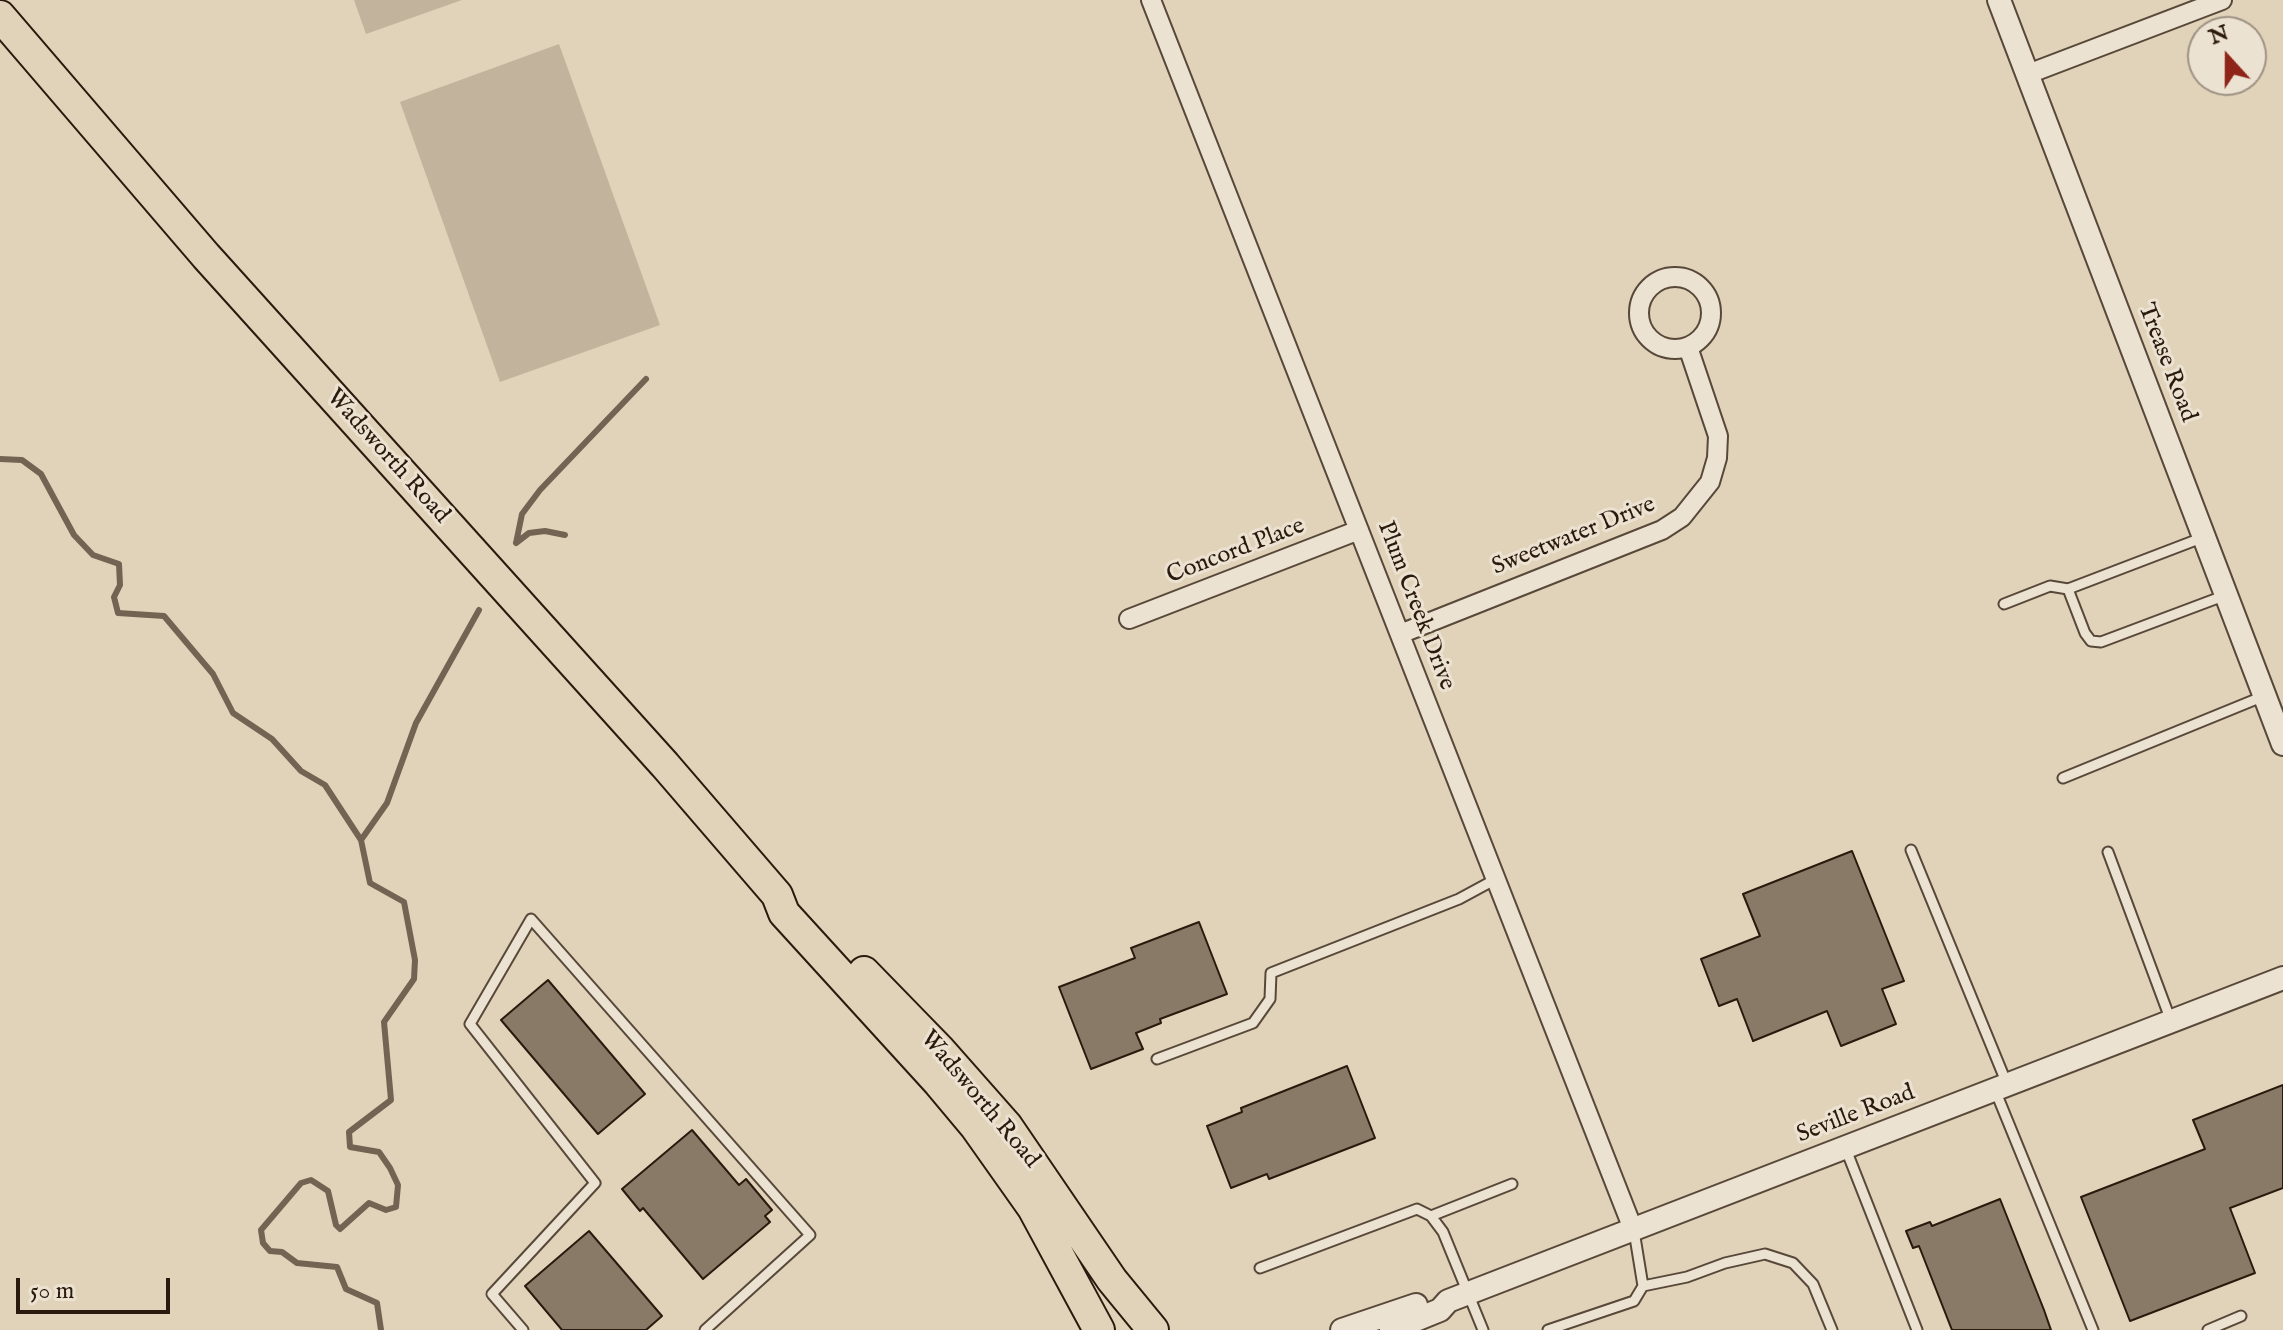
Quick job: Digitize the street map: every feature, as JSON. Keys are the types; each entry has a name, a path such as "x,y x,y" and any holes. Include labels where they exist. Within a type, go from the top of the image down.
{"highway":[{"name":"Wadsworth Road","path":"0,16 206,256 777,895 784,913 975,1126 1056,1245 1099,1330"},
{"name":"Wadsworth Road","path":"777,895 793,900 974,1086 1030,1158 1112,1280 1153,1330"}],"street":[{"name":"Plum Creek Drive","path":"1151,0 1633,1229"},
{"name":"Trease Road","path":"1999,0 2283,744"},
{"path":"2028,74 2222,0"},
{"path":"1668,278 1691,281 1708,298 1710,321 1698,341 1688,347 1664,348 1654,343 1640,324 1641,300 1657,282 1668,278"},
{"name":"Sweetwater Drive","path":"1400,634 1662,530 1682,517 1710,482 1717,458 1718,436 1688,347"},
{"name":"Concord Place","path":"1129,619 1359,530"},
{"name":"Seville Road","path":"1391,1330 1440,1310 1458,1297 2283,978"},
{"name":"Seville Road","path":"1342,1330 1435,1299 1458,1297"}],"lane":[{"path":"2004,604 2050,586 2068,589 2204,537"},
{"path":"2068,589 2085,633 2091,641 2101,642 2226,594"},
{"path":"2063,778 2265,695"},
{"path":"1911,850 2093,1330"},
{"path":"2108,852 2171,1021"},
{"path":"1157,1059 1253,1023 1270,999 1271,973 1459,899 1496,879"},
{"path":"523,1330 492,1294 595,1183 470,1024 531,919 810,1235 705,1330"},
{"path":"1845,1147 1917,1330"},
{"path":"1431,1216 1512,1184"},
{"path":"1260,1268 1417,1209 1431,1216 1443,1232 1458,1297 1483,1330"},
{"path":"1548,1330 1634,1301 1643,1286 1633,1229"},
{"path":"1643,1286 1687,1277 1725,1263 1765,1254 1793,1263 1813,1284 1832,1330"},
{"path":"2208,1330 2241,1316"}],"shaded area":[{"path":"354,0 462,0 366,34"},
{"path":"559,44 660,325 500,382 400,102"}],"building":[{"path":"1852,851 1904,981 1882,989 1896,1024 1841,1046 1827,1011 1753,1041 1737,999 1719,1006 1701,959 1760,936 1743,894"},
{"path":"1199,922 1227,994 1160,1019 1161,1023 1136,1033 1143,1049 1091,1069 1059,987 1135,958 1131,948"},
{"path":"548,980 645,1094 598,1134 501,1020"},
{"path":"1347,1066 1375,1138 1269,1179 1267,1174 1231,1188 1207,1126 1242,1112 1241,1108"},
{"path":"2283,1085 2283,1188 2230,1208 2255,1273 2130,1321 2081,1197 2205,1149 2193,1120"},
{"path":"692,1130 739,1185 746,1179 772,1210 765,1216 770,1222 703,1279 643,1208 640,1211 622,1189"},
{"path":"2000,1199 2051,1330 1952,1330 1919,1246 1913,1248 1906,1231 1930,1222 1932,1226"},
{"path":"589,1231 662,1316 646,1330 562,1330 525,1286"}],"waterway":[{"path":"516,543 522,514 540,490 646,379"},
{"path":"0,459 22,460 41,474 74,535 93,555 119,564 120,585 114,597 118,613 164,616 213,674 233,713 272,739 301,771 325,785 361,840 370,883 404,902 415,960 414,979 384,1022 391,1100 349,1132 350,1147 379,1152 390,1168 398,1185 396,1207 386,1210 369,1203 340,1229 336,1225 328,1191 311,1180 301,1183 261,1230 263,1243 270,1251 282,1252 297,1263 337,1267 346,1289 377,1303 381,1330"},
{"path":"516,543 529,533 545,531 565,535"},
{"path":"361,840 387,803 416,723 479,610"}]}
